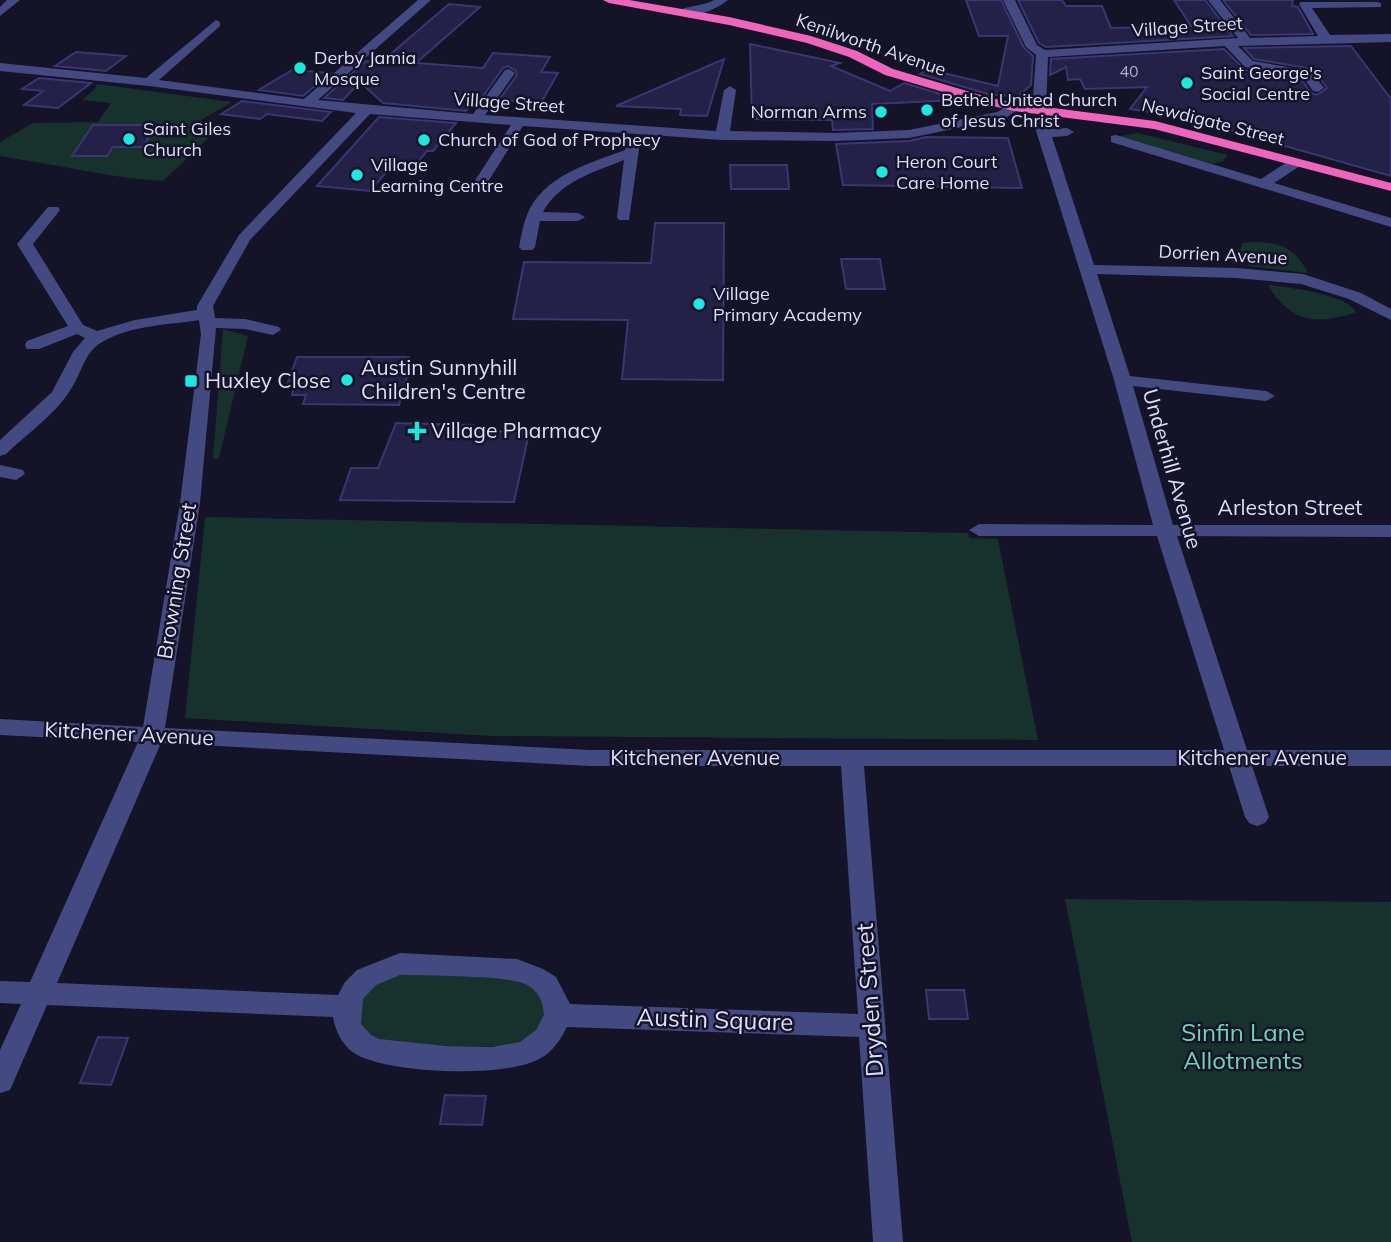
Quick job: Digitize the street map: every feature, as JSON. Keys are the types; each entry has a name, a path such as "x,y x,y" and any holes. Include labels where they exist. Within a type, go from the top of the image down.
{"highway":[{"name":"Kenilworth Avenue","path":"609,0 729,21 831,45 909,79 1014,107 1041,121"},
{"name":"Newdigate Street","path":"1041,121 1155,125 1391,187"},
{"name":"Newdigate Street","path":"1297,164 1391,201"}],"street":[{"path":"0,13 14,0"},
{"path":"307,103 425,0"},
{"path":"682,12 706,9 722,0 729,21"},
{"path":"1009,0 1032,47 1042,54 1041,121 1067,132"},
{"path":"1214,0 1246,41"},
{"path":"1326,38 1311,18 1306,4 1377,5"},
{"path":"149,82 216,24"},
{"name":"Village Street","path":"1042,54 1160,50 1246,41 1391,38"},
{"path":"1228,42 1249,64 1307,74 1318,88"},
{"name":"Village Street","path":"2,69 149,82 362,110 722,136 862,141 928,132 1001,115 1014,107"},
{"path":"476,118 509,73"},
{"path":"722,136 730,90"},
{"name":"Browning Street","path":"0,1081 153,735 190,503 205,306 244,238 320,163 364,114 362,110"},
{"name":"Underhill Avenue","path":"1041,121 1123,380 1165,531 1257,817"},
{"path":"481,182 519,122"},
{"path":"624,216 629,153 638,131"},
{"name":"Newdigate Street","path":"1116,139 1391,223"},
{"path":"527,247 540,202 553,189 569,178 629,153"},
{"name":"Newdigate Street","path":"1264,183 1297,164"},
{"path":"53,211 25,244 77,328 97,337"},
{"path":"534,216 578,217"},
{"name":"Dorrien Avenue","path":"1087,269 1236,273 1303,279 1355,296 1391,315"},
{"path":"0,450 56,398 66,383 78,354 97,337 117,330 206,318 273,330"},
{"path":"33,345 77,328"},
{"path":"1123,380 1266,396"},
{"name":"Arleston Street","path":"979,530 1391,531"},
{"name":"Kitchener Avenue","path":"0,727 590,758 1391,758"},
{"name":"Dryden Street","path":"852,758 888,1242"},
{"path":"400,964 517,970 533,974 547,983 556,999 558,1015 553,1029 541,1044 522,1055 498,1059 387,1054 365,1046 350,1032 345,1017 347,1006 360,983 385,968 400,964"},
{"path":"0,992 347,1006"},
{"name":"Austin Square","path":"558,1015 872,1026"}],"green space":[{"path":"97,84 232,102 196,123 218,129 163,181 127,178 0,156 0,142 33,123 98,122 111,103 82,100"},
{"path":"1138,133 1228,155 1223,161 1213,164 1114,137"},
{"path":"1256,242 1287,249 1298,258 1308,273 1249,266 1240,251 1242,243"},
{"path":"1268,285 1329,296 1341,300 1356,312 1328,319 1305,318 1285,307"},
{"path":"223,329 248,336 219,458 213,459"},
{"path":"205,517 968,533 969,538 998,539 1038,740 491,736 185,718"},
{"name":"Sinfin Lane Allotments","path":"1065,899 1391,902 1391,1242 1132,1242"},
{"path":"400,972 528,981 547,1002 544,1026 518,1047 391,1045 371,1039 359,1027 362,996 371,986"}],"building":[{"path":"966,0 1001,0 1024,48 1033,56 1031,85 1017,97 988,94 920,74 926,70 935,71 998,86 1008,36 979,36"},
{"path":"1018,0 1062,0 1066,6 1102,6 1111,28 1191,26 1174,0 1205,0 1233,36 1046,47 1039,43"},
{"path":"1223,0 1293,0 1292,6 1298,7 1313,34 1251,35"},
{"path":"449,4 480,7 416,63 483,68 493,53 550,57 541,72 558,73 541,103 499,100 517,75 516,71 508,66 503,68 481,99 475,98 466,111 383,103 360,82 343,100 324,98 366,61 380,63"},
{"path":"750,44 840,63 831,66 890,91 904,83 960,100 872,104 873,129 833,130 832,120 752,119"},
{"path":"1351,46 1391,99 1391,176 1183,117 1130,109 1147,87 1085,89 1080,79 1068,80 1066,67 1050,75 1051,59 1224,49 1245,70 1301,79 1311,93 1317,95 1327,88 1313,69 1254,59 1244,48"},
{"path":"76,52 126,56 106,71 55,66"},
{"path":"724,59 707,116 680,115 681,109 616,106"},
{"path":"292,70 330,73 303,96 259,90"},
{"path":"39,78 91,83 58,108 24,105 43,91 22,89"},
{"path":"242,101 331,112 322,121 267,114 260,119 221,114"},
{"path":"379,117 456,123 433,151 427,151 411,171 389,169 370,191 317,186"},
{"name":"Saint Giles Church","path":"93,125 156,125 143,147 113,147 107,156 72,156"},
{"path":"926,137 1008,138 1022,188 843,185 836,144 909,141"},
{"path":"730,165 787,165 789,189 731,189"},
{"path":"655,223 724,223 723,380 622,379 628,320 513,319 524,262 651,263"},
{"path":"841,259 880,259 885,289 846,289"},
{"name":"Austin Sunnyhill Children's Centre","path":"297,357 409,357 404,373 408,373 399,405 303,404 306,395 292,395 294,388 286,388"},
{"path":"396,423 473,425 471,430 529,433 514,502 340,500 351,468 378,468"},
{"path":"926,990 964,990 968,1019 929,1019"},
{"path":"98,1037 128,1038 111,1085 80,1083"},
{"path":"445,1095 486,1096 482,1125 440,1124"}],"place":[{"name":"Derby Jamia Mosque","path":"300,68"},
{"name":"Saint George's Social Centre","path":"1187,83"},
{"name":"Bethel United Church of Jesus Christ","path":"927,110"},
{"name":"Norman Arms","path":"881,112"},
{"name":"Saint Giles Church","path":"129,139"},
{"name":"Church of God of Prophecy","path":"424,140"},
{"name":"Heron Court Care Home","path":"882,172"},
{"name":"Village Learning Centre","path":"357,175"},
{"name":"Village Primary Academy","path":"699,304"},
{"name":"Austin Sunnyhill Children's Centre","path":"347,380"},
{"name":"Huxley Close","path":"191,381"},
{"name":"Village Pharmacy","path":"417,431"}]}
